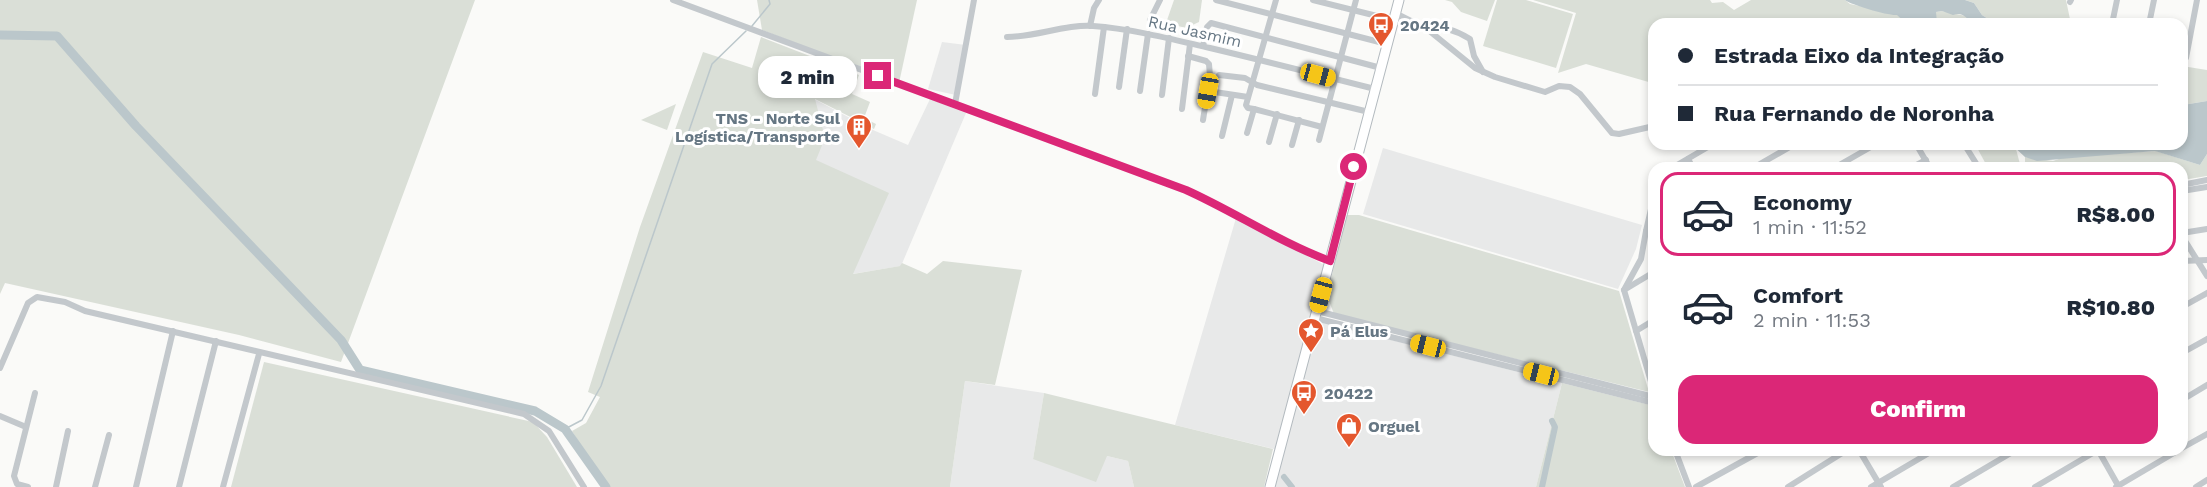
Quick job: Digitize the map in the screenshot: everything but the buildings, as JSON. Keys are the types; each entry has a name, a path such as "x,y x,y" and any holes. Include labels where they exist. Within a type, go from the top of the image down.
{"main road":[{"path":"1270,487 1399,0"}],"street":[{"path":"673,0 1186,190 1219,205 1274,236 1330,261"},
{"path":"955,104 974,0"},
{"path":"1090,26 1095,4 1099,0"},
{"path":"1150,20 1160,0"},
{"path":"1216,0 1387,44"},
{"path":"1276,0 1247,107 1322,127"},
{"path":"1313,0 1394,16 1417,24 1427,29 1475,69 1483,72 1545,92 1559,86 1570,87 1580,94 1612,133 1619,135 1648,128"},
{"path":"1319,140 1356,0"},
{"path":"2113,18 2117,0"},
{"path":"2150,18 2154,0"},
{"path":"2188,47 2197,0"},
{"path":"1203,46 1207,27 1211,23 1381,68"},
{"path":"1417,24 1440,25 1458,31 1470,39 1474,56 1483,72"},
{"name":"Rua Jasmim","path":"1007,37 1045,34 1070,27 1127,29 1259,59 1375,89"},
{"path":"1095,94 1104,27"},
{"path":"1119,87 1127,29"},
{"path":"1140,91 1148,33"},
{"path":"1162,95 1169,38"},
{"path":"1182,109 1190,44"},
{"path":"1188,56 1209,64 1210,76 1203,120"},
{"path":"1220,75 1245,78 1253,83 1369,112"},
{"path":"1208,91 1248,97"},
{"path":"1222,136 1232,95"},
{"path":"1247,133 1254,109"},
{"path":"1269,142 1276,114"},
{"path":"1292,144 1299,120"},
{"path":"1683,162 1703,150"},
{"path":"1763,162 1784,150"},
{"path":"1844,162 1866,150"},
{"path":"1920,150 1926,160 1922,162"},
{"path":"2188,184 2207,180"},
{"path":"2188,190 2207,187"},
{"path":"1648,222 1641,259 1624,290 1648,362"},
{"path":"2188,234 2207,229"},
{"path":"2188,244 2207,276"},
{"path":"2188,261 2207,260"},
{"path":"1624,290 1648,276"},
{"path":"2188,304 2207,293"},
{"path":"0,368 24,309 37,297 65,302 85,311 216,341 259,354 524,414 549,431 584,487"},
{"path":"1316,314 1648,394"},
{"path":"1316,314 1648,401"},
{"path":"1636,331 1648,324"},
{"path":"136,487 173,331"},
{"path":"2188,350 2207,339"},
{"path":"178,487 216,341"},
{"path":"223,487 259,354"},
{"path":"2188,397 2207,386"},
{"path":"28,487 16,483 15,473 35,393"},
{"path":"0,416 26,427"},
{"path":"56,487 68,431"},
{"path":"2188,445 2207,434"},
{"path":"95,487 109,435"},
{"path":"1678,456 1689,487"},
{"path":"1696,487 1752,456"},
{"path":"1788,487 1837,456"},
{"path":"1863,456 1880,485"},
{"path":"1871,487 1880,485 1925,456"},
{"path":"1953,487 2006,456"},
{"path":"2035,487 2088,456"},
{"path":"2101,456 2118,487 2169,456"},
{"path":"2196,487 2207,480"}],"shaded area":[{"path":"0,0 475,0 341,362 239,335 5,283 0,294"},
{"path":"757,0 917,0 899,83 762,30"},
{"path":"1174,0 1202,0 1199,22 1186,28 1166,23"},
{"path":"1445,0 1495,0 1487,21 1461,12 1452,2"},
{"path":"1497,0 1526,0 1573,14 1556,68 1483,46"},
{"path":"1533,0 1710,0 1712,3 1723,2 1734,10 1751,0 1845,0 1850,4 1897,14 1905,18 1648,18 1648,82 1586,64 1558,73 1576,13"},
{"path":"1845,0 1965,0 1974,3 1987,18 1967,18 1942,11 1936,12 1937,18 1900,18 1897,15 1855,5"},
{"path":"1965,0 2066,0 2070,18 1987,18 1974,3"},
{"path":"1942,11 1968,18 1932,18 1936,12"},
{"path":"761,37 859,75 852,94 870,102 864,118 876,124 874,129 815,99 825,138 816,160 889,193 853,274 900,266 902,263 927,274 943,261 1022,270 995,385 965,381 950,487 606,487 572,431 586,423 600,397 588,392 640,227 703,52 752,68"},
{"path":"942,42 966,45 956,95 928,89"},
{"path":"2188,67 2207,70 2207,101 2188,104"},
{"name":"TNS - Norte Sul Logística/Transporte","path":"814,99 873,130 908,145 930,99 966,113 901,266 852,274 815,160"},
{"path":"2207,101 2207,154 2200,165 2155,151 2037,161 2025,157 2017,150 2188,150 2188,104"},
{"path":"676,104 667,130 641,120"},
{"path":"1383,148 1642,225 1636,249 1618,289 1363,214"},
{"path":"1978,150 2016,150 2019,162 1985,162"},
{"path":"2156,151 2200,165 2207,154 2207,176 2188,179 2188,162 2025,162 2025,157 2053,161 2065,157"},
{"path":"1346,215 1359,215 1619,291 1648,392 1334,314 1327,296"},
{"path":"1236,218 1330,268 1316,321 1562,383 1536,487 1273,487 1282,451 1175,425"},
{"path":"264,362 533,422 547,437 577,487 231,487"},
{"path":"965,381 1044,393 1033,459 1107,456 1128,461 1134,487 950,487"},
{"path":"1562,383 1648,404 1648,456 1673,456 1685,487 1536,487"},
{"path":"1044,393 1273,449 1264,487 1134,487 1128,461 1107,456 1096,482 1033,459"}],"waterway":[{"path":"752,26 770,4 769,0"},
{"path":"565,429 582,420 601,386 712,64 746,31"},
{"path":"0,35 57,36 136,126 341,340 360,370 535,411 565,429 606,487"},
{"path":"1542,487 1555,427 1552,421"},
{"path":"1284,477 1292,487"}],"place":[{"name":"20424","path":"1381,48"},
{"name":"TNS - Norte Sul Logística/Transporte","path":"859,150"},
{"name":"Pá Elus","path":"1311,354"},
{"name":"20422","path":"1304,416"},
{"name":"Orguel","path":"1349,449"}],"route":[{"path":"878,76 1186,190 1219,205 1274,236 1330,261 1354,167"}]}
